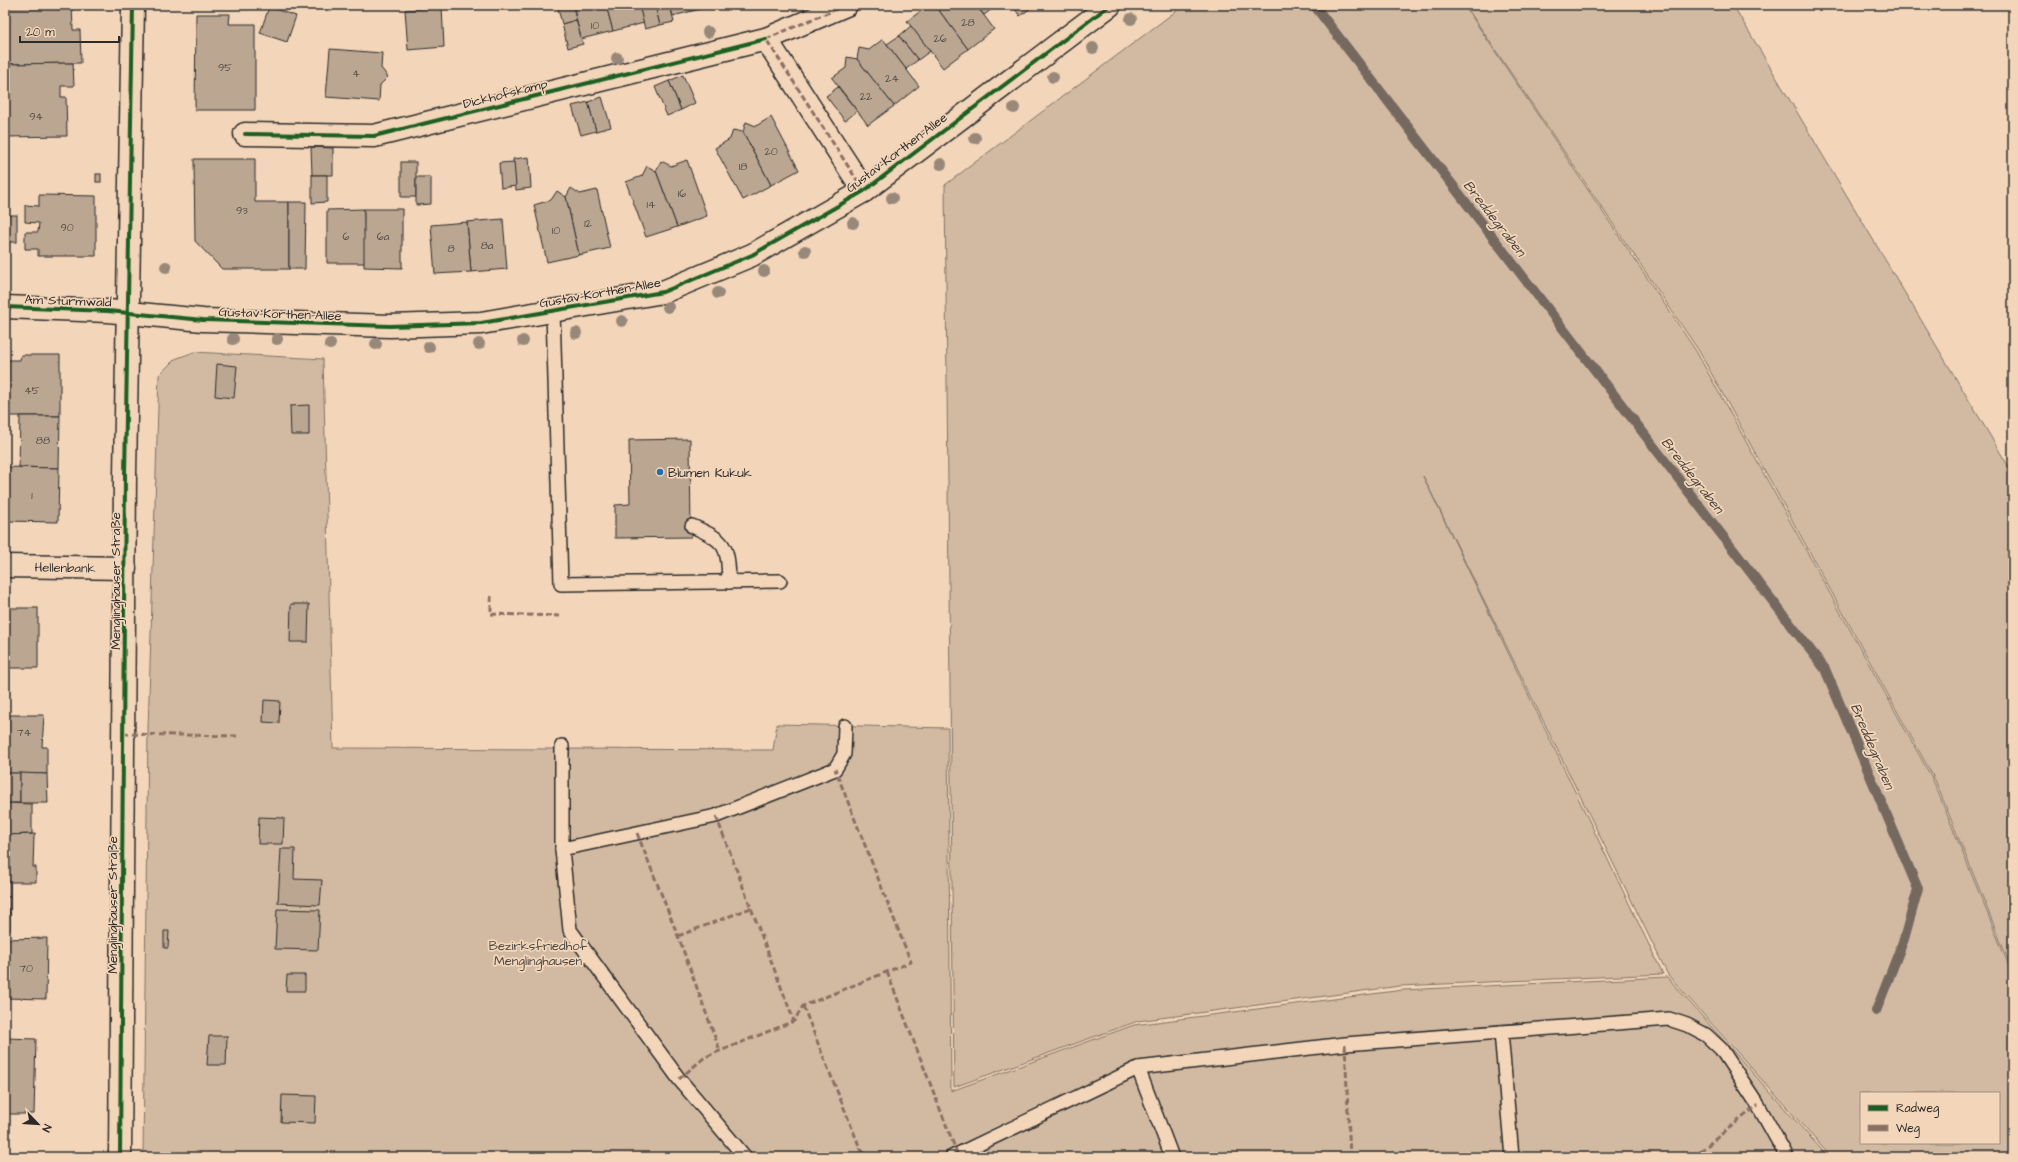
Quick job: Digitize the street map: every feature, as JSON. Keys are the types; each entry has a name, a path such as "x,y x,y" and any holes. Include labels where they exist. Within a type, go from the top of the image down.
{"street":[{"name":"Menglinghauser Straße","path":"120,1157 125,475 129,313 133,5"},
{"name":"Dickhofskamp","path":"245,134 374,136 766,39 846,5"},
{"name":"Gustav-Korthen-Allee","path":"129,313 202,320 390,326 481,323 663,292 752,255 864,192 1110,5"},
{"path":"766,39 864,192"},
{"name":"Am Sturmwald","path":"5,307 129,313"},
{"name":"Hellenbank","path":"5,566 125,568"}],"lane":[{"path":"553,311 561,584 780,581"},
{"path":"692,526 709,534 721,542 728,557 729,582"},
{"path":"562,849 716,816 835,769 844,754 845,726"},
{"path":"562,746 562,849 570,930 679,1079 745,1157"},
{"path":"952,1157 1138,1068 1345,1044 1669,1019 1687,1025 1706,1035 1721,1049 1758,1105 1787,1157"},
{"path":"1501,1032 1512,1157"},
{"path":"1138,1068 1172,1157"}],"green space":[{"path":"1184,5 1464,5 1696,351 1933,780 2013,976 2013,1157 1831,1157 1668,975 1423,476 1663,974 1400,986 1138,1021 954,1087 945,185"},
{"path":"1465,5 1733,5 2013,474 2013,972 1935,780 1699,351"},
{"name":"Bezirksfriedhof Menglinghausen","path":"194,352 323,359 333,748 773,750 777,724 948,728 951,1091 1134,1025 1403,990 1667,977 1828,1157 143,1157 148,730 159,375 175,359"}],"building":[{"path":"5,5 72,5 73,30 80,30 81,63 5,64"},
{"path":"557,5 573,5 576,20 562,24"},
{"path":"573,5 606,5 613,31 581,39"},
{"path":"606,5 639,5 644,23 613,31"},
{"path":"639,5 655,5 660,25 645,29"},
{"path":"655,5 670,5 674,22 660,25"},
{"path":"670,5 703,5 704,8 673,16"},
{"path":"703,5 718,5 704,8"},
{"path":"921,5 935,5 968,49 943,68 907,21 921,11"},
{"path":"935,5 976,5 994,29 968,49"},
{"path":"976,5 995,5 996,6 984,15"},
{"path":"1012,5 1035,5 1020,16"},
{"path":"269,7 296,16 287,42 260,33"},
{"path":"442,7 444,47 408,50 405,10"},
{"path":"196,14 230,14 229,24 255,24 255,110 195,110"},
{"path":"576,20 583,44 568,48 562,24"},
{"path":"911,26 930,51 918,60 899,36"},
{"path":"899,36 918,60 906,69 887,44"},
{"path":"883,39 919,86 894,106 857,59 859,48 869,50"},
{"path":"330,49 382,53 381,68 388,77 380,85 379,101 326,97"},
{"path":"847,57 857,59 894,106 868,125 832,78 846,68"},
{"path":"73,63 74,86 61,86 61,97 66,97 67,136 5,137 5,64"},
{"path":"683,75 695,103 681,110 669,81"},
{"path":"669,81 681,110 667,116 655,87"},
{"path":"838,87 857,111 845,121 826,96"},
{"path":"602,97 611,127 596,131 588,102"},
{"path":"588,102 596,131 581,135 572,106"},
{"path":"771,117 799,170 771,185 743,132 746,122 756,126"},
{"path":"733,130 743,132 771,185 743,200 715,148 730,139"},
{"path":"311,147 333,148 333,175 312,175"},
{"path":"529,157 531,188 516,190 513,159"},
{"path":"194,159 255,159 255,202 289,202 289,269 222,269 195,241"},
{"path":"687,160 707,216 677,227 656,171 661,161 671,166"},
{"path":"401,162 416,162 416,197 401,197"},
{"path":"514,162 516,186 501,188 499,163"},
{"path":"647,166 656,171 677,227 646,237 626,182 642,176"},
{"path":"96,174 101,174 101,182 96,182"},
{"path":"312,175 327,175 327,202 312,203"},
{"path":"416,177 431,177 431,204 416,205"},
{"path":"571,188 580,194 597,190 610,248 579,255 566,197"},
{"path":"557,191 566,197 579,255 547,262 534,205 551,200"},
{"path":"39,195 96,196 96,256 38,256 38,249 25,249 25,232 38,232 39,223 25,222 25,205 39,206"},
{"path":"289,202 306,202 305,269 289,269"},
{"path":"364,209 365,263 327,263 327,210"},
{"path":"364,209 402,209 402,268 364,267"},
{"path":"5,215 17,215 17,242 5,242"},
{"path":"503,219 507,269 471,272 467,222"},
{"path":"467,222 471,272 435,274 431,225"},
{"path":"21,355 60,355 60,416 5,416 5,360 20,360"},
{"path":"217,364 237,366 234,398 215,396"},
{"path":"309,405 309,435 291,435 290,406"},
{"path":"20,416 60,416 59,468 19,467"},
{"name":"Blumen Kukuk","path":"690,439 691,537 615,538 615,505 630,504 629,440"},
{"path":"5,467 59,468 58,522 5,521"},
{"path":"291,604 309,604 308,642 290,642"},
{"path":"5,608 38,608 38,668 5,668"},
{"path":"264,700 280,701 279,723 263,722"},
{"path":"5,715 44,715 42,747 47,747 47,774 5,773"},
{"path":"5,773 20,773 20,803 5,803"},
{"path":"20,773 47,774 48,803 20,803"},
{"path":"5,803 32,804 32,834 5,835"},
{"path":"259,817 284,818 283,844 258,844"},
{"path":"36,834 34,836 33,867 36,867 36,882 5,882 5,835"},
{"path":"281,849 295,849 294,879 322,880 320,905 278,903"},
{"path":"5,882 10,882 10,897 5,897"},
{"path":"5,897 10,897 10,913 5,913"},
{"path":"277,909 320,910 318,950 275,949"},
{"path":"5,913 10,913 10,930 5,930"},
{"path":"164,931 169,931 168,948 164,948"},
{"path":"47,938 46,999 5,998 5,939"},
{"path":"287,975 305,975 305,991 286,991"},
{"path":"209,1036 227,1036 226,1065 207,1065"},
{"path":"5,1038 36,1039 34,1114 5,1114"},
{"path":"282,1095 316,1096 315,1123 281,1122"},
{"path":"5,1154 39,1154 39,1157 5,1157"}],"waterway":[{"name":"Breddegraben","path":"1314,5 1825,669 1918,889 1904,939 1876,1011"}],"marked path":[{"path":"846,5 766,39 864,191"},
{"path":"491,596 491,614 561,616"},
{"path":"123,734 238,736"},
{"path":"679,1079 705,1057 794,1021 803,1006 911,962 835,769"},
{"path":"716,816 794,1021"},
{"path":"637,833 678,936 720,1051"},
{"path":"678,936 751,908"},
{"path":"887,972 957,1153 960,1157"},
{"path":"803,1006 860,1148 867,1157"},
{"path":"1345,1044 1350,1157"},
{"path":"1693,1157 1758,1105"}],"cycle path":[{"path":"120,1157 125,475 133,5"},
{"path":"5,307 108,311 203,320 390,326 481,323 663,292 752,255 864,191 1110,5"},
{"path":"245,134 374,136 766,39"}],"place":[{"name":"Blumen Kukuk","path":"660,472"}]}
